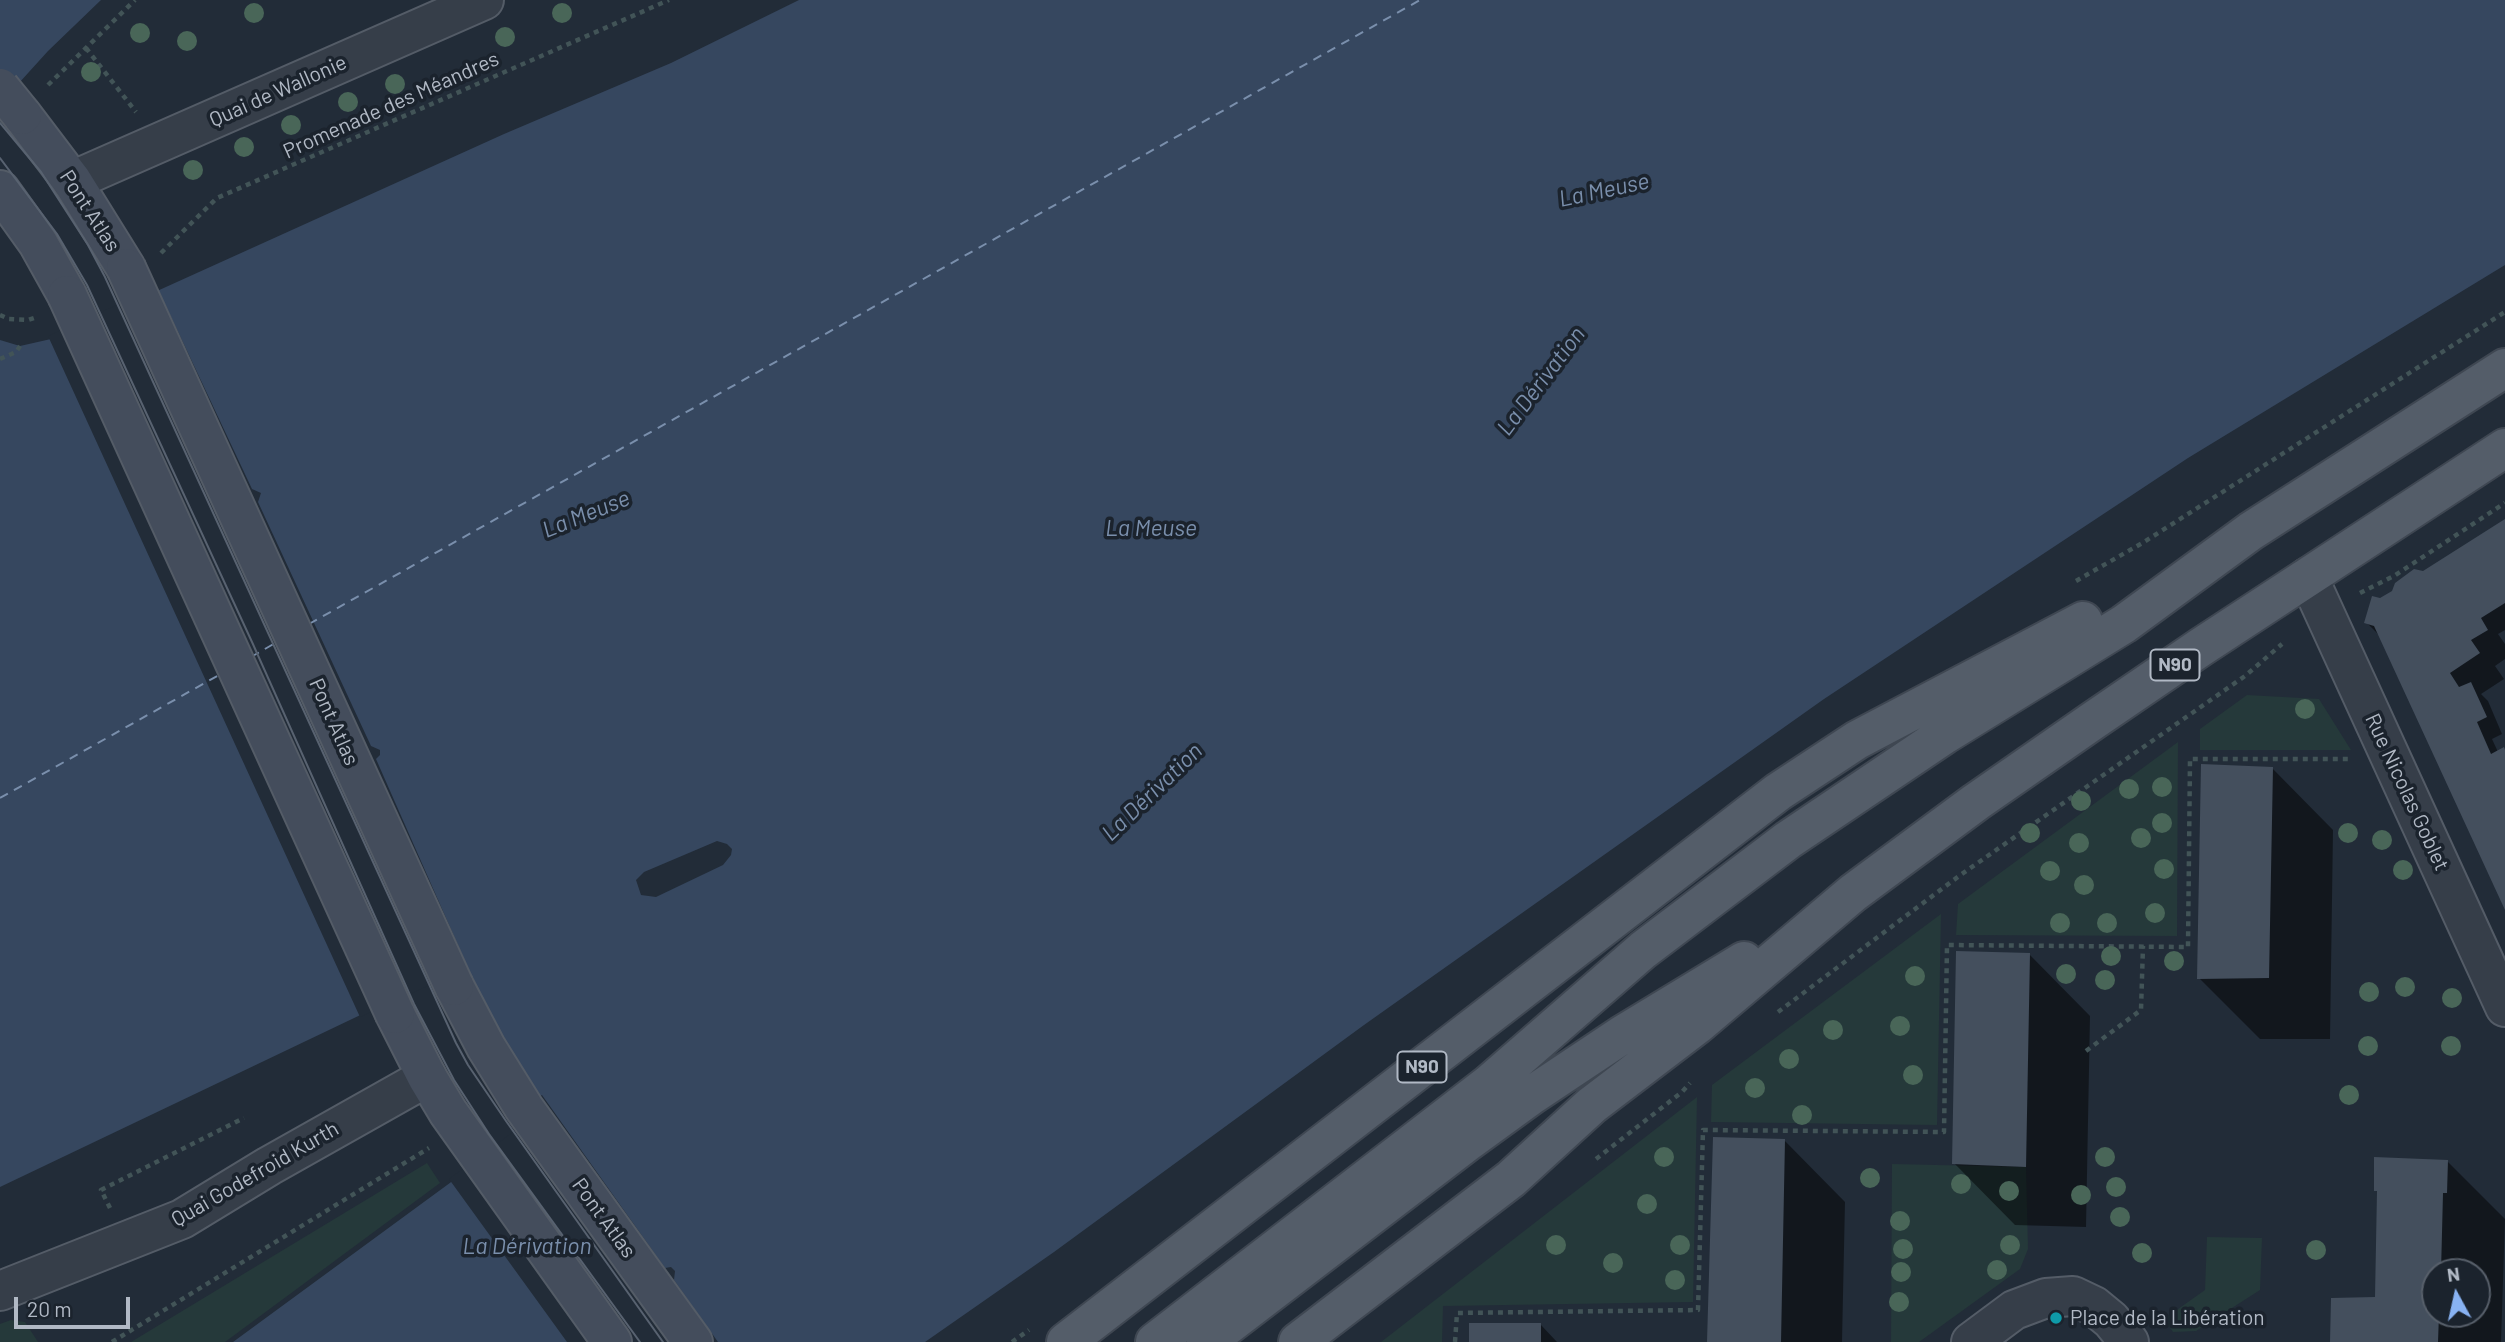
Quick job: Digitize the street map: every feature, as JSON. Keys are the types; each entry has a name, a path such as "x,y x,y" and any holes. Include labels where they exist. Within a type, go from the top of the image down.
{"main road":[{"name":"N90","path":"1155,1342 1489,1084 1643,950 1777,848 1923,749 2124,624 2251,531 2505,368"},
{"name":"N90","path":"1298,1342 1511,1179 1592,1105 1697,1025 1853,893 1976,802 2094,720 2505,448"},
{"name":"N90","path":"1066,1342 1778,792 1857,740 2251,531"},
{"name":"N90","path":"1206,1342 1532,1095 1622,1035 1853,893"}],"street":[{"name":"Quai de Wallonie","path":"72,181 484,0"},
{"name":"Pont Atlas","path":"11,102 141,264 454,986 485,1047 524,1108 693,1342"},
{"path":"0,190 38,243 56,305 427,1077 472,1146 612,1342"},
{"name":"Rue Nicolas Goblet","path":"2308,577 2505,1007"},
{"name":"Quai Godefroid Kurth","path":"0,1291 182,1219 269,1166 427,1077"},
{"path":"1971,1342 2014,1310 2046,1297 2073,1296 2094,1306 2111,1320 2129,1342"}],"path":[{"path":"54,79 135,0"},
{"name":"Promenade des Méandres","path":"141,264 217,198 669,0"},
{"path":"86,48 120,90"},
{"path":"0,315 9,319 27,320 56,305"},
{"path":"2068,586 2144,542 2505,313"},
{"path":"0,359 16,352 20,346"},
{"path":"2393,576 2505,503"},
{"path":"1777,1013 1959,876 2245,676"},
{"path":"1455,1342 1457,1313 1698,1310 1703,1130 1944,1132 1947,945 2188,947 2190,759 2392,760"},
{"path":"2086,1051 2141,1010 2143,946"},
{"path":"1682,1092 1696,1076"},
{"path":"114,1215 101,1191 244,1118"},
{"path":"112,1342 430,1148"}],"green space":[{"path":"2247,695 2319,699 2351,750 2200,750 2200,729"},
{"path":"2178,742 2177,936 1956,935 1958,904"},
{"path":"1941,914 1937,1125 1711,1122 1712,1085"},
{"path":"1697,1097 1693,1302 1443,1306 1442,1342 1381,1342"},
{"path":"427,1163 440,1183 225,1342 131,1342"},
{"path":"1892,1164 2026,1167 2028,1249 2020,1269 1919,1342 1891,1342"},
{"path":"2207,1237 2262,1238 2260,1290 2196,1331 2173,1332 2164,1319 2205,1290"},
{"path":"11,1320 25,1322 38,1342 0,1342 0,1324"}],"water":[{"path":"0,0 101,0 48,51 0,104"},
{"name":"La Meuse","path":"799,0 2505,0 2505,265 2188,458 1824,699 1364,1025 1054,1252 925,1342 233,1342 548,1111 461,967 0,1187 0,340 20,346 51,339 504,134 671,63","holes":["717,841 732,849 731,855 723,865 656,897 641,895 636,880 644,872"]}],"pier":[{"path":"157,287 252,489 261,493 258,502 371,746 380,750 376,759 472,977 465,980 460,971 360,1017 48,336"},
{"path":"542,1095 665,1268 671,1267 675,1271 674,1280 718,1342 567,1342 449,1179 543,1110 536,1099"}],"building":[{"path":"2505,519 2505,603 2481,618 2488,630 2471,640 2480,653 2450,673 2459,687 2471,682 2487,717 2477,722 2491,754 2504,747 2505,750 2505,910 2374,626 2364,623 2372,596 2380,598 2392,591 2395,583 2414,569 2423,571"},
{"path":"2201,764 2273,767 2269,978 2197,979"},
{"path":"1956,951 2030,953 2026,1167 1952,1164"},
{"path":"1713,1137 1785,1139 1781,1342 1707,1342"},
{"path":"2374,1157 2448,1160 2447,1193 2443,1193 2441,1258 2421,1258 2421,1328 2438,1328 2438,1342 2330,1342 2331,1298 2375,1297 2377,1191 2374,1191"},
{"path":"1469,1323 1541,1323 1541,1342 1469,1342"}],"ferry route":[{"path":"309,624 1420,0"},
{"path":"251,657 277,642"},
{"path":"0,798 219,675"}],"tram line":[{"path":"0,123 41,172 88,245 105,277 456,1043 506,1121 663,1342"},
{"path":"0,158 57,234 87,285 252,642 414,1004 454,1080 489,1134 640,1342"}],"place":[{"name":"Place de la Libération","path":"2056,1318"}],"water label":[{"name":"La Dérivation","path":"1541,381"},
{"name":"La Dérivation","path":"1152,792"},
{"name":"La Dérivation","path":"527,1246"}]}
